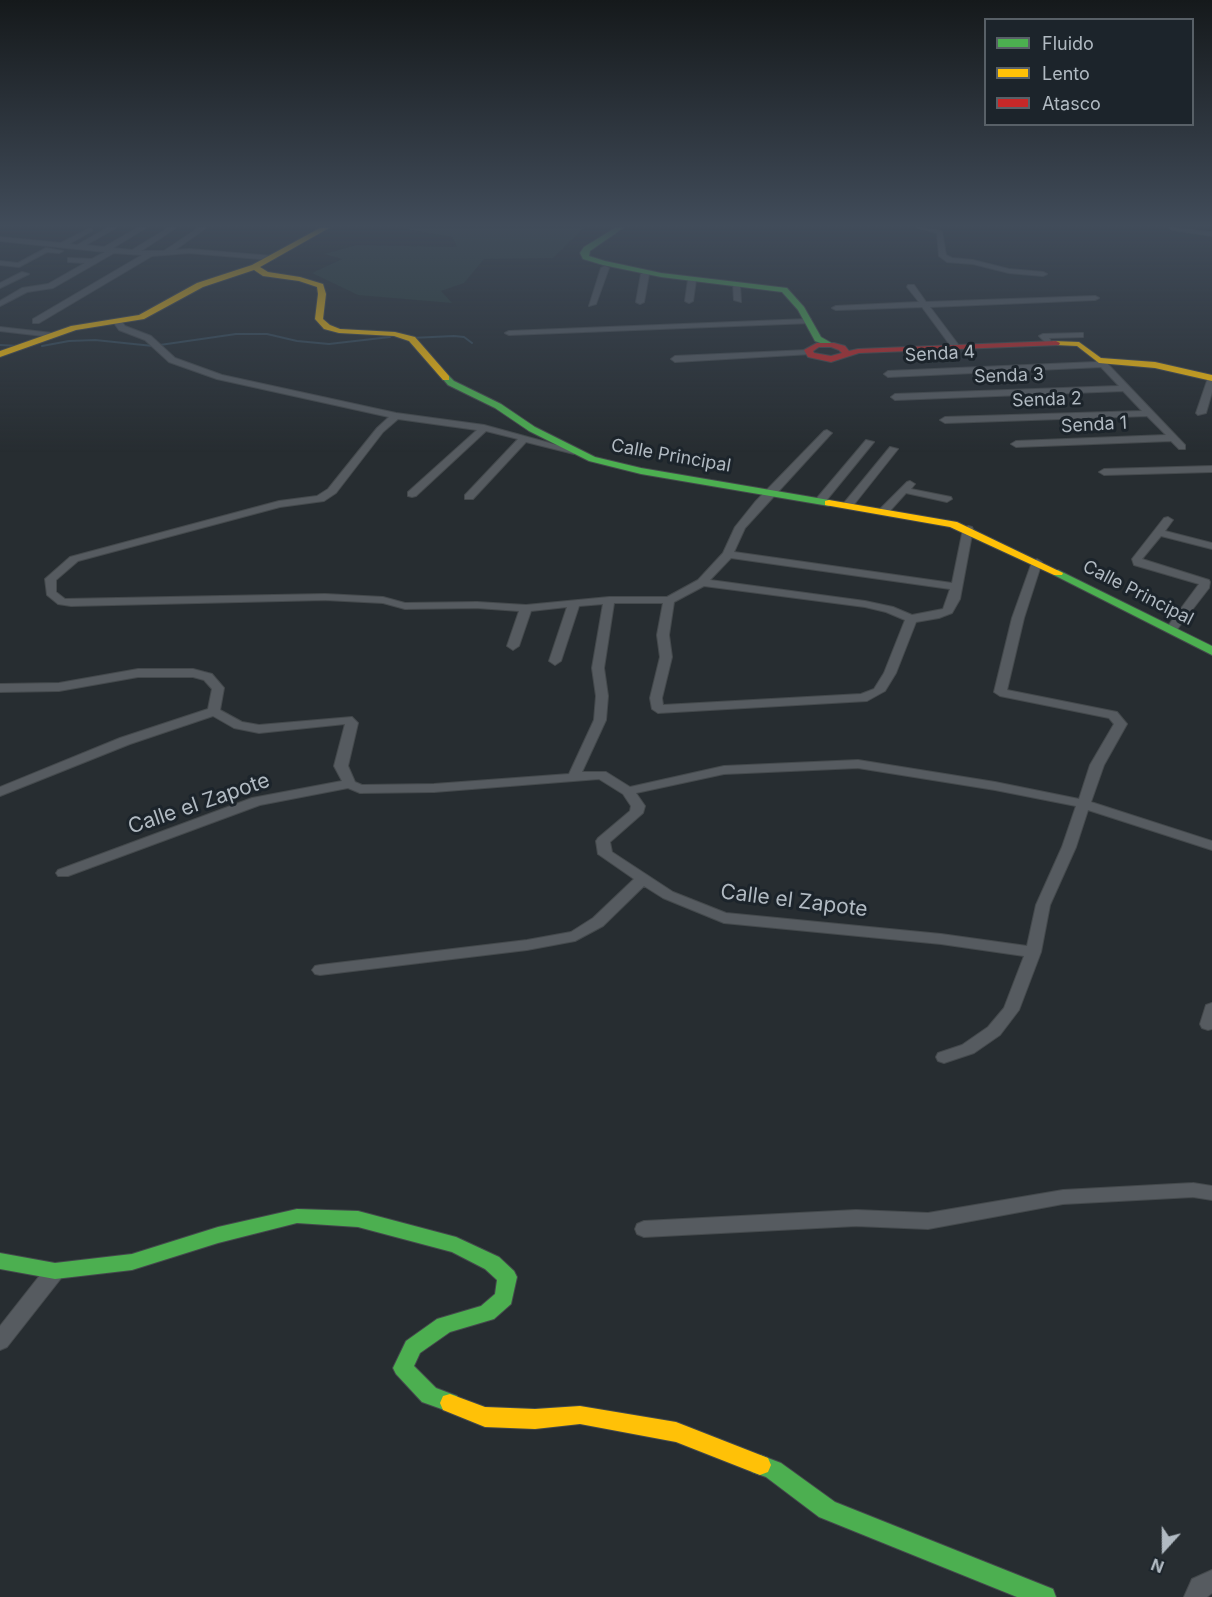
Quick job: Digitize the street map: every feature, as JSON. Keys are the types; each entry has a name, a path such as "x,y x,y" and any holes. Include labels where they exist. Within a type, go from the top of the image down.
{"street":[{"path":"36,321 67,303"},
{"path":"0,354 83,326 141,317 168,303"},
{"path":"321,303 319,320 327,327 339,331 395,334 412,339 418,343 437,369 451,383 498,406 532,429 579,452"},
{"path":"797,303 808,321 832,348"},
{"path":"836,308 965,303"},
{"path":"923,304 956,347"},
{"path":"508,333 808,321"},
{"name":"Calle Principal","path":"118,322 122,328 148,338 172,360 220,377 396,416 484,428 579,452 605,464 934,519 968,529 1212,651"},
{"path":"0,329 52,335"},
{"path":"1047,343 1043,336 1080,335"},
{"path":"675,359 832,348 1079,344 1101,362 1182,447"},
{"name":"Senda 4","path":"888,374 1101,362 1155,365 1212,378"},
{"path":"1201,413 1212,378"},
{"name":"Senda 3","path":"895,397 1125,388"},
{"name":"Senda 2","path":"945,420 1149,413"},
{"path":"396,416 380,430 332,491 320,499 279,504 74,560 50,579 51,593 62,602 71,603 325,597 383,600 415,606 477,605 526,608 609,600 669,600 702,582 728,554 740,527 759,504 827,433"},
{"path":"412,494 484,428"},
{"path":"469,497 524,438"},
{"name":"Senda 1","path":"1016,444 1173,438"},
{"path":"821,500 869,442"},
{"path":"848,505 893,449"},
{"path":"1104,472 1212,469"},
{"path":"884,511 907,486 947,499"},
{"path":"1168,520 1137,559 1138,563 1205,582 1205,586 1171,630"},
{"path":"702,582 865,604 889,609 911,619 939,615 948,611 956,587 968,529"},
{"path":"1158,532 1212,546"},
{"path":"728,554 956,587"},
{"path":"944,1057 968,1049 994,1031 1011,1010 1033,952 1043,905 1069,847 1097,765 1121,724 1113,715 1000,692 1018,618 1037,562"},
{"path":"574,776 600,720 602,696 598,668 609,600"},
{"path":"669,600 663,635 666,657 656,698 657,710 863,698 879,691 890,673 911,619"},
{"path":"555,661 574,604"},
{"path":"513,646 526,608"},
{"path":"0,688 59,687 138,673 193,674 208,677 218,688 214,711"},
{"path":"0,792 125,741 214,711 238,725 259,729 348,720 352,723 352,729 341,766 350,784"},
{"path":"628,791 724,770 812,764 858,764 995,786 1084,804 1212,846"},
{"name":"Calle el Zapote","path":"63,873 257,801 350,784 360,789 380,790 601,775 628,791 638,806 636,813 603,842 605,854 668,895 724,918 940,939 1033,952"},
{"path":"320,970 527,945 575,936 598,922 643,879"},
{"path":"644,1229 856,1218 928,1221 1063,1197 1192,1190 1212,1193"},
{"path":"0,1262 55,1271 132,1262 218,1235 297,1216 358,1220 456,1245 492,1263 507,1277 504,1298 487,1313 444,1325 413,1347 403,1368 429,1395 485,1417 535,1419 580,1415 676,1432 773,1470 827,1510 1046,1597"},
{"path":"0,1341 55,1271"},
{"path":"1195,1597 1200,1587 1212,1581"}],"waterway":[{"path":"42,346 69,341 95,340 153,346 236,334 267,334 297,341 329,344 390,337"},
{"path":"411,338 454,336 464,337 472,343"},
{"path":"0,345 19,346"}],"traffic: fast":[{"path":"795,303 818,339 831,345"},
{"path":"446,378 451,383 498,406 532,429 592,459 641,471 829,503"},
{"path":"1058,573 1212,651"},
{"path":"0,1261 55,1271 132,1262 218,1235 297,1216 358,1219 456,1245 492,1263 507,1277 504,1298 487,1313 444,1325 413,1347 403,1368 429,1395 450,1403"},
{"path":"760,1465 773,1470 827,1510 1045,1597"}],"traffic: slow":[{"path":"0,354 74,328 141,317 168,303"},
{"path":"321,303 319,319 327,327 339,331 395,334 412,339 446,378"},
{"path":"1056,343 1079,344 1099,360 1155,365 1212,378"},
{"path":"829,503 953,524 1058,573"},
{"path":"450,1403 485,1417 535,1419 580,1415 676,1432 760,1465"}],"traffic: jam":[{"path":"846,353 842,348 831,345 817,345 808,350 811,355 831,359 858,351 1056,343"}]}
